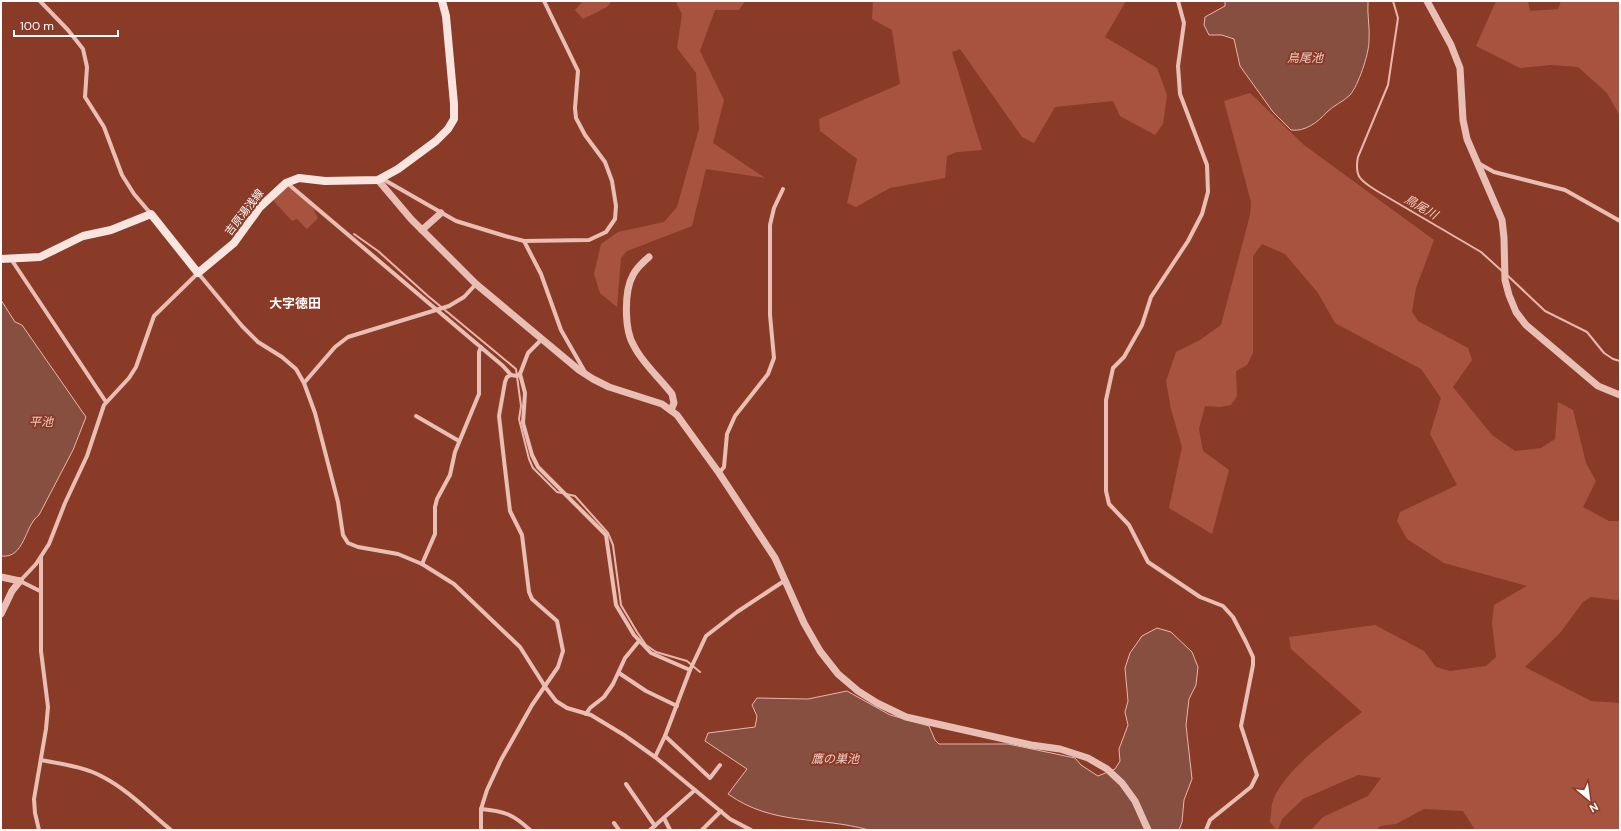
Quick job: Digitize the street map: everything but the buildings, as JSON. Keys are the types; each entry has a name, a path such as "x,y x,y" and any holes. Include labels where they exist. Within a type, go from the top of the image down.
{"main road":[{"name":"吉原湯浅線","path":"198,273 234,243 260,207 275,191 286,183 299,178 325,181 380,179 398,169 436,141 448,129 454,119 454,104 446,16 442,1"},
{"path":"1,259 30,259 44,256 83,236 111,230 151,214 198,273"}],"street":[{"path":"40,1 68,30 83,49 87,67 85,97 104,128 122,175 134,194 151,214"},
{"path":"380,179 465,225 524,241 589,240 599,236 612,225 615,219 616,206 609,172 598,151 585,135 576,118 575,108 578,70 544,1"},
{"path":"1178,1 1184,23 1178,66 1180,94 1207,165 1208,192 1202,214 1151,297 1142,325 1124,357 1113,368 1106,400 1106,491 1109,504 1129,525 1148,562 1200,597 1223,606 1233,617 1253,657 1253,665 1241,726 1257,775 1252,787 1210,820 1206,830"},
{"path":"1427,1 1451,45 1460,68 1463,120 1467,139 1502,220 1505,280 1516,312 1526,325 1598,386 1620,395"},
{"path":"1476,162 1494,172 1565,190 1620,221"},
{"path":"380,179 422,230 476,284 587,375 609,387 662,404 678,415 719,473 775,558 804,623 820,651 838,674 858,691 877,703 906,717 1031,745 1060,749 1088,758 1107,769 1128,791 1148,830"},
{"path":"286,183 481,347 511,376"},
{"path":"719,473 724,467 727,434 735,416 768,374 774,358 770,315 770,225 774,208 783,189"},
{"path":"422,230 441,213"},
{"path":"524,241 541,274 561,330 587,375"},
{"path":"650,257 639,266 631,279 627,300 628,330 635,349 672,394 675,400 671,410"},
{"path":"11,259 106,402"},
{"path":"1,614 12,591 49,544 65,503 87,456 106,402 129,378 136,367 154,316 198,273 242,326 258,342 282,357 296,369 304,383 315,413 338,502 344,538 350,544 398,554 422,564 454,584 520,647 556,701 567,708 586,714 624,735 721,811 740,825 751,830"},
{"path":"304,383 335,347 348,337 437,310 459,301 476,284"},
{"path":"542,339 528,353 520,374 525,393 523,423 532,455 538,467 606,535 616,605 639,642 651,653 690,670"},
{"path":"422,564 435,534 436,504 450,474 455,452 479,394 479,352 481,347"},
{"path":"481,830 481,809 487,790 501,760 532,705 546,688 558,667 563,651 557,621 532,599 529,592 522,535 510,511 499,416 507,377 517,376 520,374"},
{"path":"416,416 459,441"},
{"path":"39,830 35,813 34,799 48,707 41,651 41,556"},
{"path":"1,577 20,581 40,591"},
{"path":"654,757 665,736 690,670 706,636 736,612 784,581"},
{"path":"586,714 590,708 604,697 619,673 625,658 639,642"},
{"path":"619,673 646,691 677,706"},
{"path":"665,736 710,778 720,765"},
{"path":"41,760 80,768 103,777 125,792 171,830"},
{"path":"626,784 655,826"},
{"path":"650,830 695,790"},
{"path":"481,809 502,811 519,820 530,830"},
{"path":"702,830 721,811"},
{"path":"664,818 670,830"},
{"path":"614,824 619,830"}],"shaded area":[{"path":"583,1 612,1 607,7 583,19 575,10"},
{"path":"673,1 745,1 739,10 715,10 700,51 724,100 713,143 765,178 706,169 692,226 627,251 621,258 617,307 600,293 594,274 601,244 618,232 664,222 677,207 699,129 696,73 677,48 682,14 676,2"},
{"path":"873,1 1126,1 1105,37 1157,68 1167,95 1163,124 1155,135 1120,116 1113,101 1055,107 1034,143 1022,137 960,49 952,52 982,150 957,152 947,156 945,178 890,188 856,207 847,203 857,159 820,131 819,119 900,84 892,30 872,19"},
{"path":"1496,1 1528,1 1530,11 1558,9 1561,1 1620,1 1620,116 1607,93 1578,67 1551,65 1520,68 1476,46"},
{"path":"1250,93 1304,145 1434,240 1416,288 1412,312 1418,321 1468,348 1472,360 1453,387 1492,435 1515,451 1541,448 1555,439 1558,402 1573,410 1586,463 1596,481 1583,507 1609,521 1620,521 1620,598 1617,600 1591,597 1583,602 1560,633 1525,667 1591,701 1620,703 1620,830 1475,830 1463,811 1424,809 1396,824 1380,826 1376,830 1311,830 1323,817 1368,796 1381,778 1358,775 1303,799 1282,819 1278,830 1276,830 1270,822 1272,804 1277,792 1286,779 1310,754 1362,712 1291,649 1289,637 1375,625 1424,651 1436,667 1450,671 1486,666 1496,657 1492,623 1494,605 1527,586 1444,563 1407,539 1397,521 1400,512 1457,485 1430,434 1441,398 1421,369 1335,323 1318,293 1285,254 1262,244 1253,256 1253,353 1247,365 1236,371 1237,396 1231,405 1220,407 1205,406 1199,429 1203,451 1229,470 1212,534 1169,508 1182,447 1171,409 1166,381 1176,352 1200,340 1221,325 1250,215 1251,202 1224,101"},
{"path":"288,187 312,206 318,218 307,229 297,219 292,221 272,199"}],"water":[{"name":"鳥尾池","path":"1225,1 1368,1 1369,47 1360,77 1353,91 1311,126 1291,130 1273,112 1240,66 1234,39 1222,35 1209,35 1204,25 1205,17 1225,6"},
{"name":"平池","path":"1,300 15,322 22,325 86,417 73,450 39,515 30,526 20,547 9,556 1,556"},
{"name":"鷹の巣池","path":"1157,628 1171,632 1192,652 1198,667 1196,685 1189,699 1186,725 1192,779 1184,800 1182,822 1179,830 869,830 832,823 779,816 745,804 728,794 747,769 705,741 708,733 755,727 757,716 752,705 757,698 808,699 847,691 890,715 929,726 935,740 939,744 1008,744 1075,758 1081,765 1098,776 1115,769 1120,761 1119,749 1128,725 1125,712 1128,701 1125,668 1130,653 1142,636"}],"waterway":[{"name":"鳥尾川","path":"1393,1 1398,18 1388,85 1358,157 1358,174 1360,178 1371,187 1481,252 1502,271"},
{"path":"354,234 378,251 428,296 516,369 521,406 519,419 529,459 533,468 557,492 562,493"},
{"name":"鳥尾川","path":"1507,275 1545,311 1587,332 1604,353 1613,359 1620,361"},
{"path":"566,494 575,496 608,533 613,545 621,605 646,645 656,652 687,661 700,672"}],"district":[{"name":"大字徳田","path":"295,303"}]}
